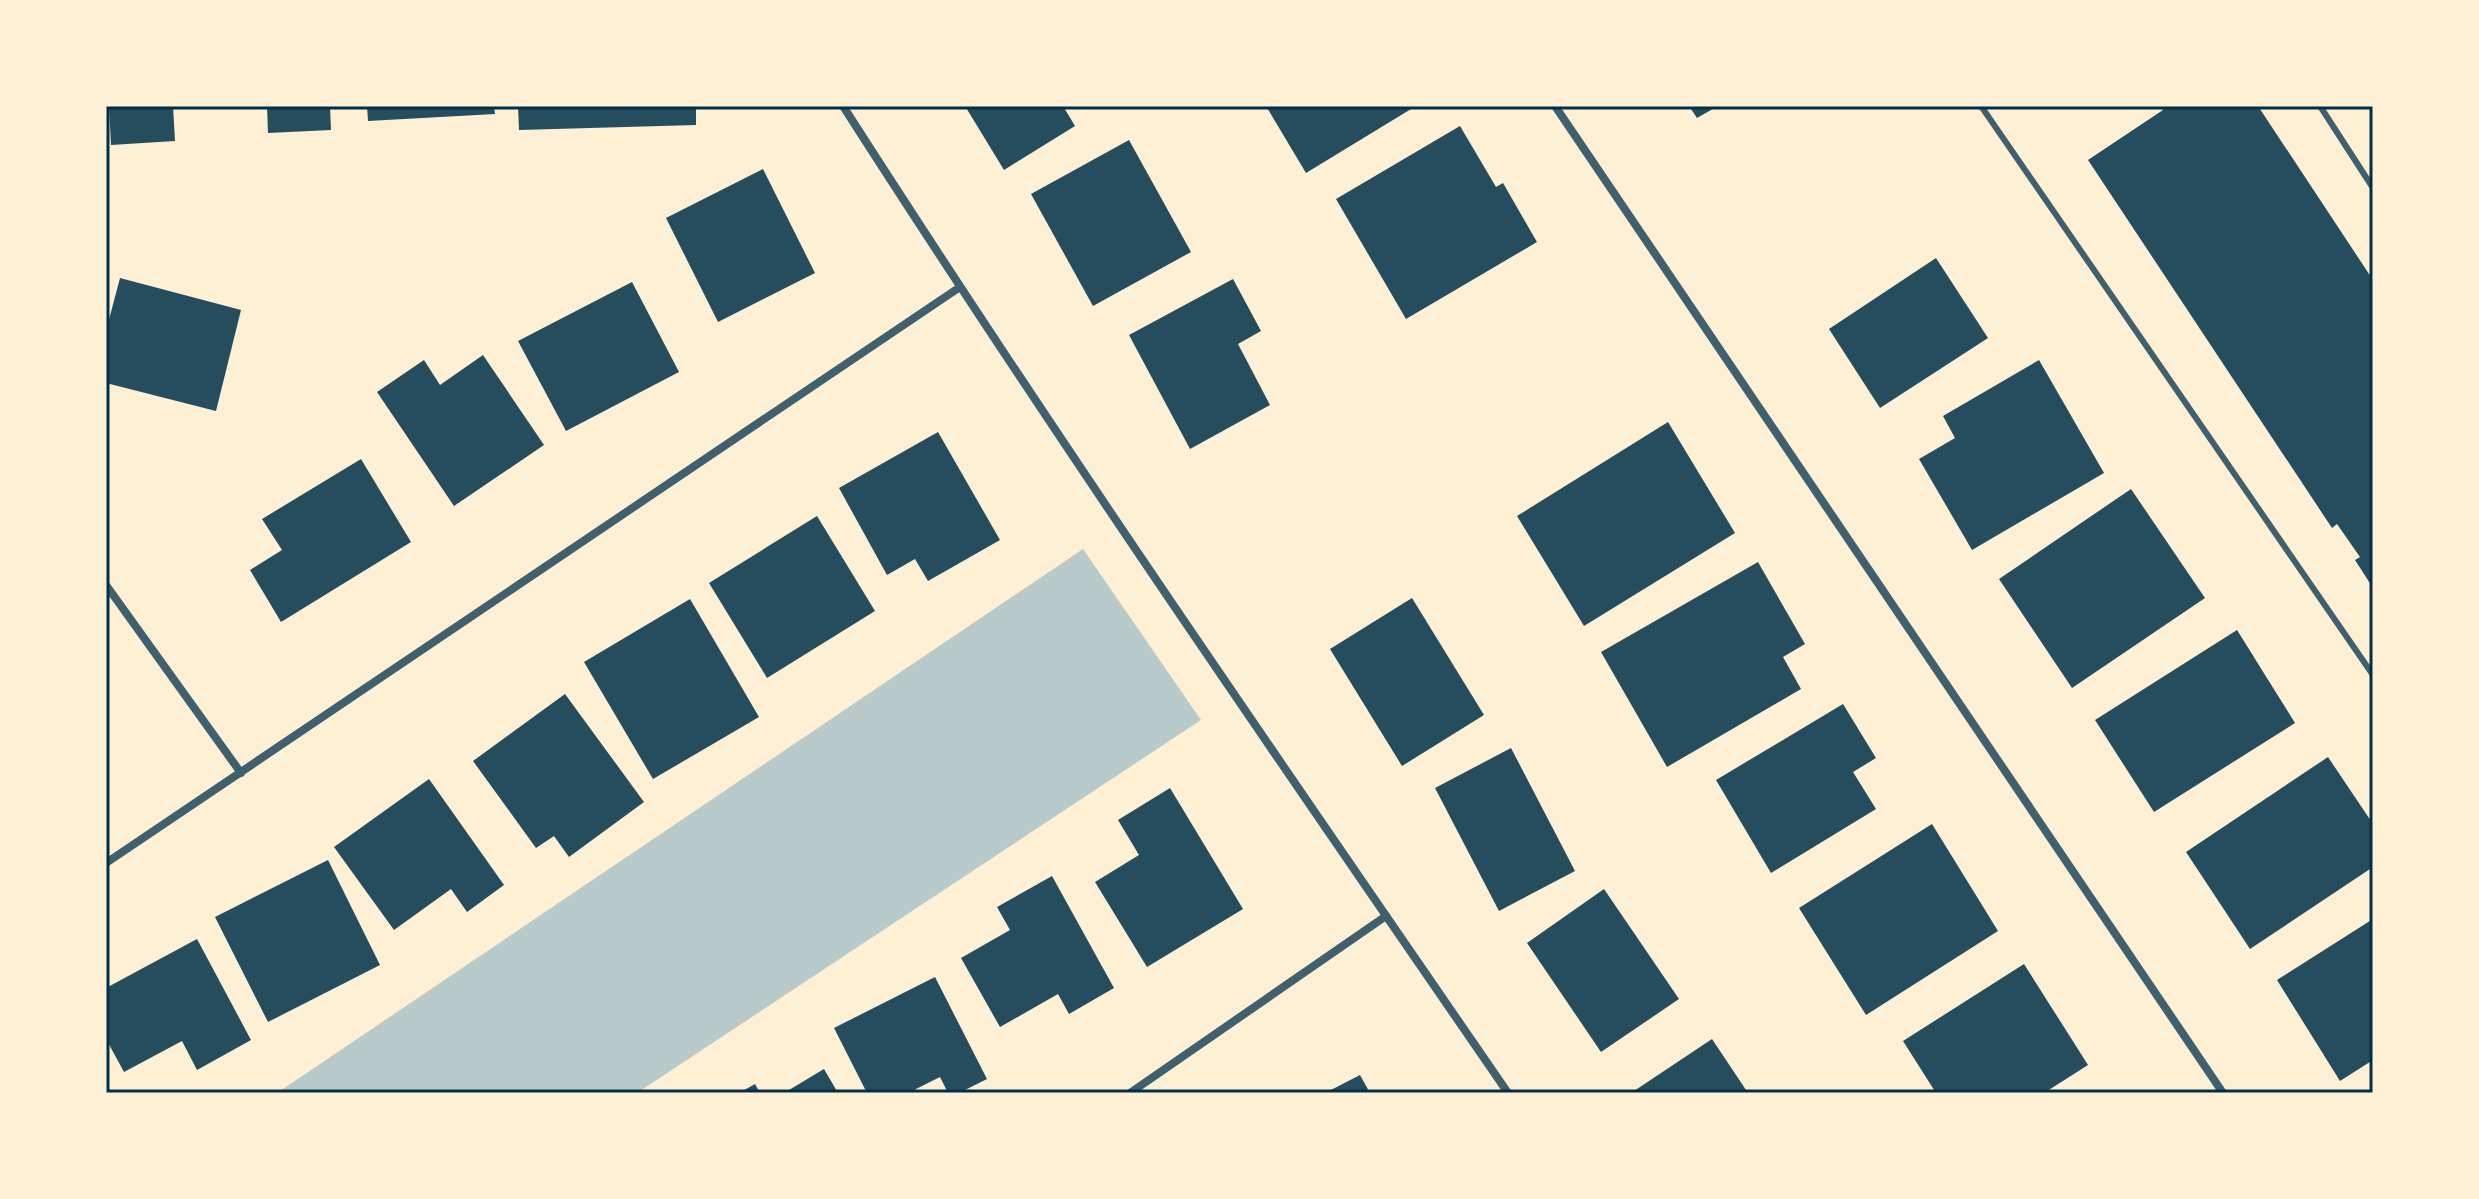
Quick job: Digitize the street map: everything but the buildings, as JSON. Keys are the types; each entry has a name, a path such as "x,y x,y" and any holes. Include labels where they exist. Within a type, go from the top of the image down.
{"street":[{"path":"843,106 960,287 1196,638 1508,1093"},
{"path":"1555,106 2223,1093"},
{"path":"106,863 960,287"},
{"path":"106,585 241,773"},
{"path":"1130,1093 1386,916"}],"lane":[{"path":"1981,106 2373,675"},
{"path":"2320,106 2373,188"}],"shaded area":[{"path":"1083,549 1201,720 637,1093 277,1093"}]}
